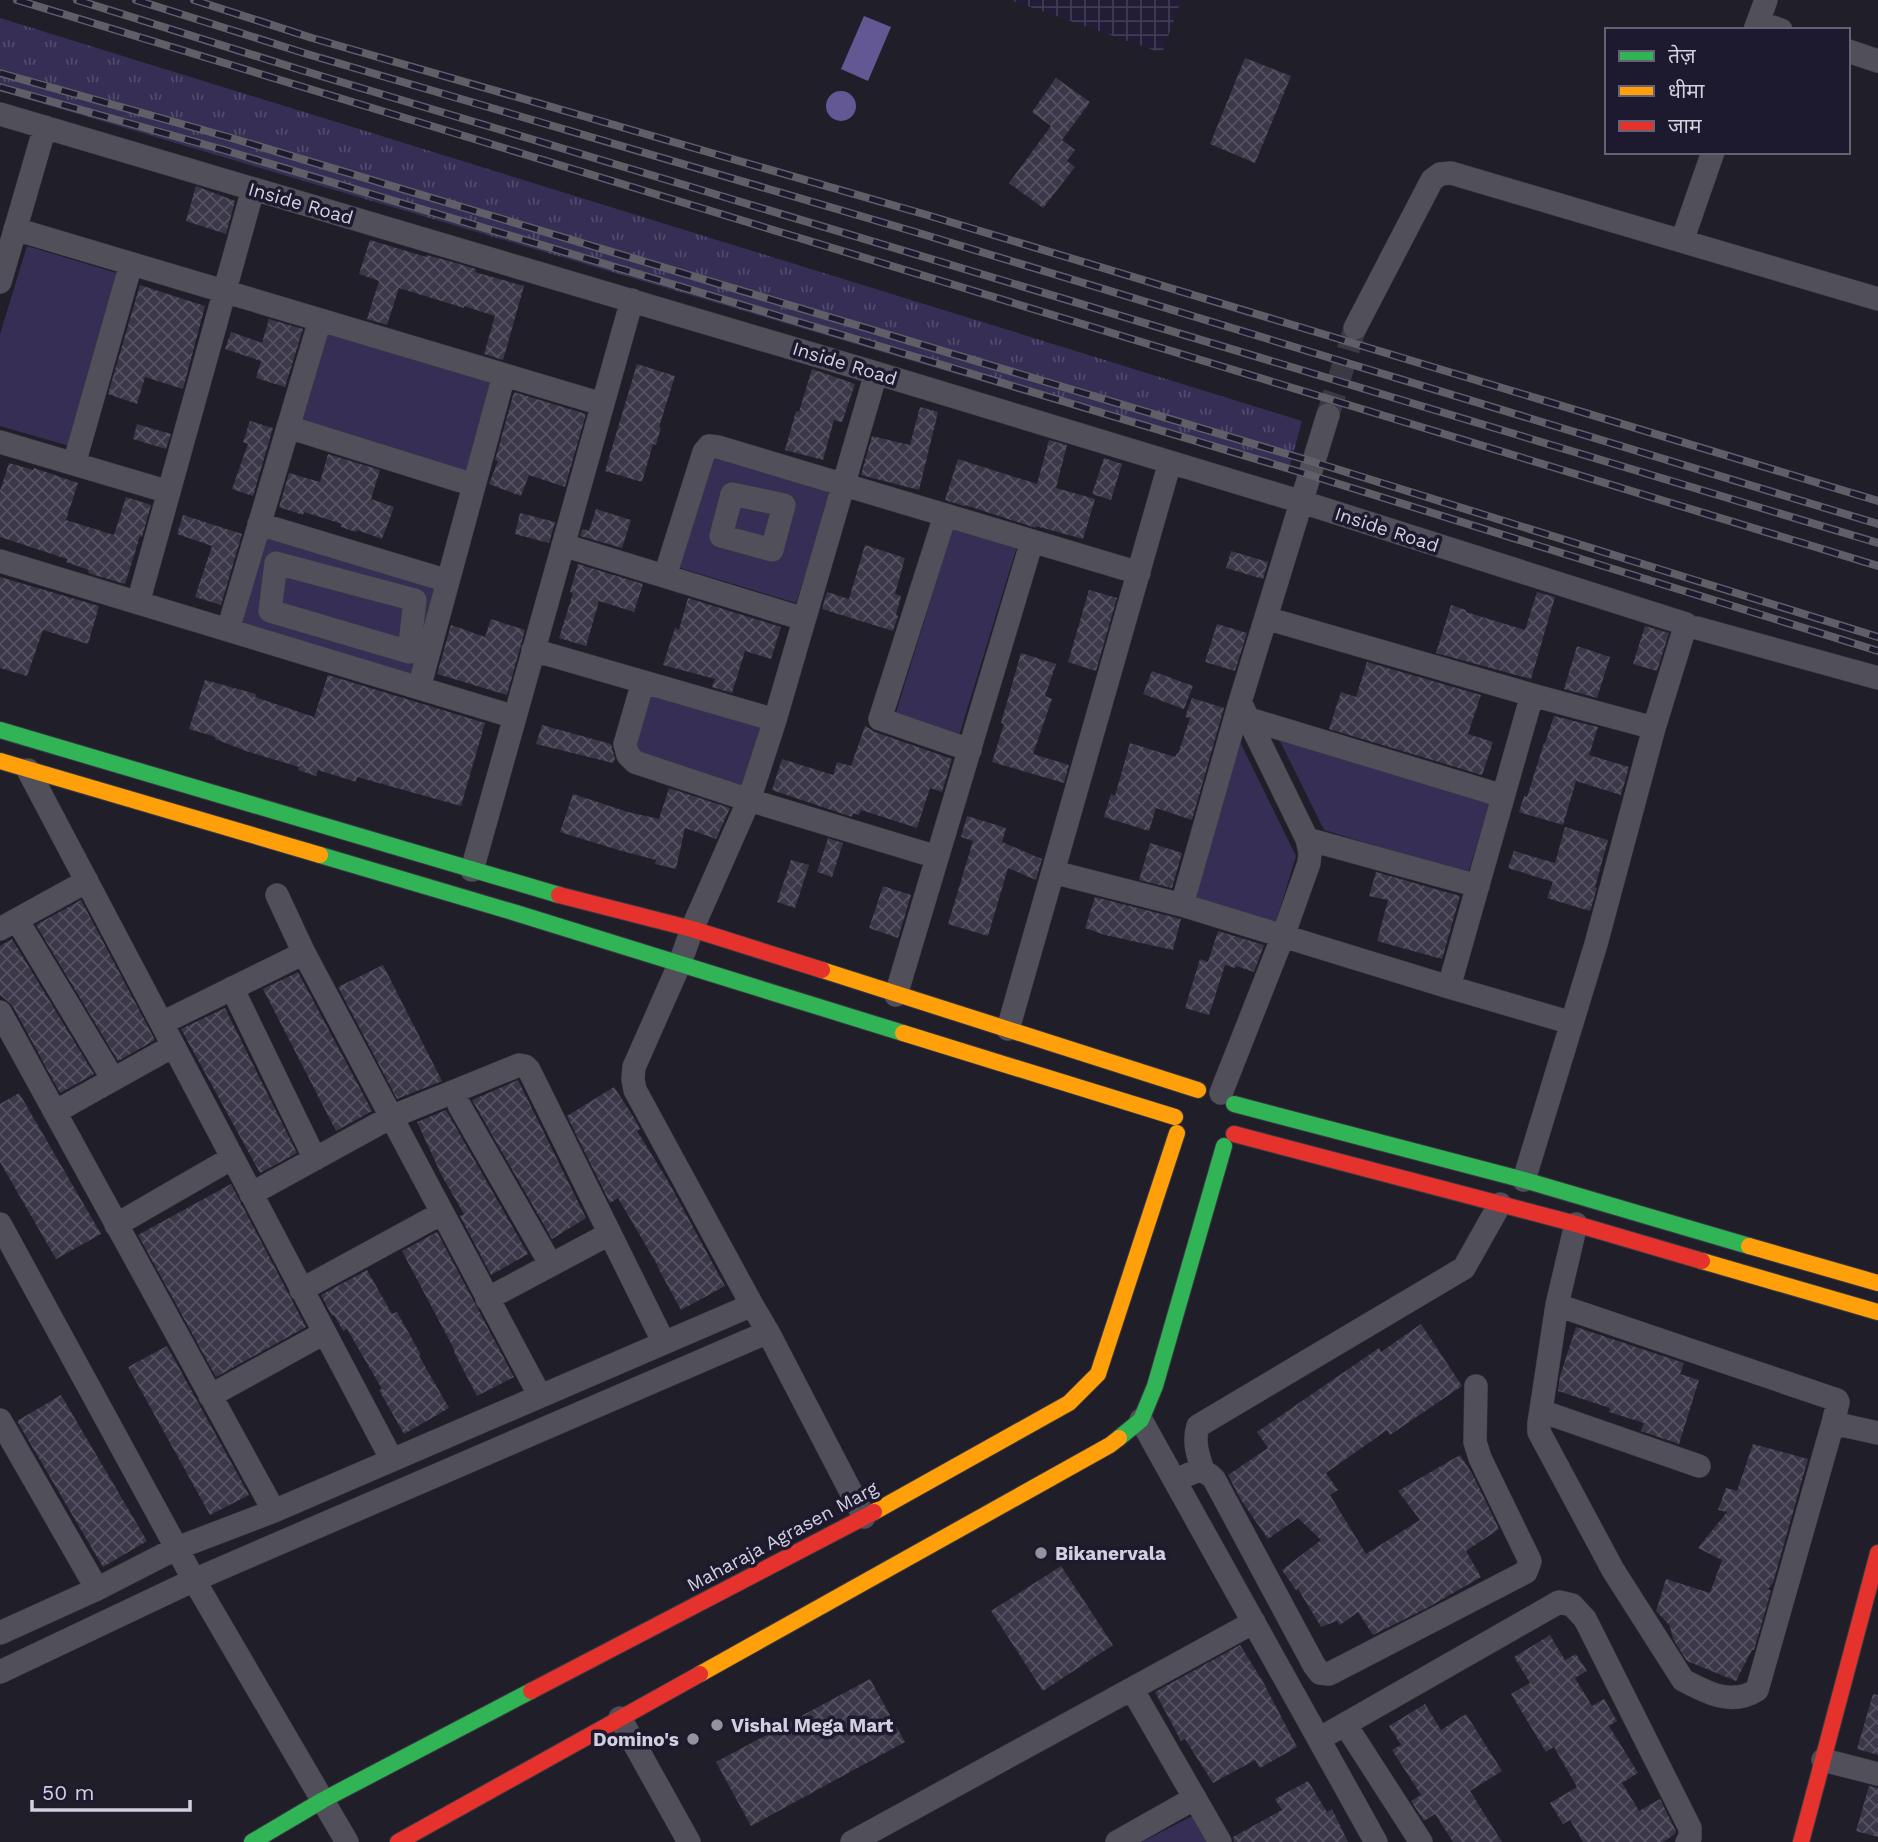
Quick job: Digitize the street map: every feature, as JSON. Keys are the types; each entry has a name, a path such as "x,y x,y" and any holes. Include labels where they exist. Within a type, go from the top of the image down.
{"street":[{"path":"1757,26 1766,0"},
{"path":"1850,52 1878,61"},
{"name":"Inside Road","path":"0,114 1170,462 1691,626 1878,678"},
{"path":"0,282 45,127"},
{"path":"1682,241 1712,154"},
{"path":"1355,328 1432,180 1440,174 1451,173 1878,299"},
{"path":"138,603 253,189"},
{"path":"15,229 602,404"},
{"path":"74,464 131,264"},
{"path":"472,870 632,300"},
{"path":"228,630 320,320"},
{"path":"864,1517 768,1332 635,1090 633,1079 634,1067 749,800 775,720 876,373"},
{"path":"419,688 504,375"},
{"path":"1182,905 1245,710 1266,618 1328,415"},
{"path":"288,427 474,485"},
{"path":"0,442 169,492"},
{"path":"665,576 704,452 709,446 1139,573"},
{"path":"1008,1029 1170,462"},
{"path":"945,516 880,719 970,750"},
{"path":"259,524 448,582"},
{"path":"896,995 1032,541"},
{"path":"563,545 804,618"},
{"path":"0,561 515,717"},
{"path":"276,563 415,600 409,652 270,611 276,563"},
{"path":"1266,618 1654,728"},
{"path":"1524,1180 1596,944 1654,728 1691,626"},
{"path":"533,650 775,720"},
{"path":"643,682 625,744 628,755 635,762 937,858"},
{"path":"1449,987 1532,695"},
{"path":"1245,710 1503,796"},
{"path":"1218,1095 1283,936 1309,863 1310,852 1307,839 1245,710"},
{"path":"0,730 522,885 692,929 1218,1095 1878,1283"},
{"path":"0,761 680,962 1176,1125 1197,1149 1212,1150 1229,1140 1500,1204 1878,1312"},
{"path":"28,770 392,1460"},
{"path":"1307,839 1478,886"},
{"path":"1053,872 1182,905 1572,1023"},
{"path":"87,881 8,925 113,1079"},
{"path":"516,913 522,885"},
{"path":"277,895 304,953 540,1396"},
{"path":"162,1023 304,953"},
{"path":"232,988 315,1159"},
{"path":"0,1012 274,1511"},
{"path":"55,1112 173,1046"},
{"path":"251,1194 391,1117 519,1065 525,1066 664,1343"},
{"path":"1176,1125 1181,1102 1188,1094 1218,1095"},
{"path":"398,1842 1110,1445 1140,1420 1155,1386 1229,1140 1238,1122 1218,1095"},
{"path":"459,1105 551,1265"},
{"name":"Maharaja Agrasen Marg","path":"252,1842 323,1800 864,1517 1069,1403 1098,1374 1176,1125"},
{"path":"116,1224 232,1158"},
{"path":"1203,1471 1196,1446 1198,1426 1464,1268 1500,1204"},
{"path":"301,1290 442,1213"},
{"path":"0,1224 194,1580 347,1842"},
{"path":"1557,1305 1837,1400 1833,1423 1757,1690 1736,1699 1711,1693 1683,1680 1613,1570 1540,1434 1538,1426 1557,1305 1576,1224"},
{"path":"487,1299 609,1234"},
{"path":"0,1633 97,1589 177,1548 274,1511 752,1305"},
{"path":"0,1672 194,1580 768,1332"},
{"path":"209,1396 324,1333"},
{"path":"1175,1481 1198,1471 1207,1472 1214,1479 1314,1665 1320,1673 1329,1674 1526,1572 1530,1561 1480,1458 1475,1442 1476,1386"},
{"path":"1541,1411 1699,1466"},
{"path":"0,1420 97,1589"},
{"path":"1140,1420 1376,1842"},
{"path":"1833,1423 1878,1433"},
{"path":"1801,1842 1823,1760 1869,1626 1878,1553"},
{"path":"1319,1739 1559,1602 1572,1605 1585,1619 1690,1828 1687,1842"},
{"path":"852,1842 1254,1622"},
{"path":"1132,1689 1220,1842"},
{"path":"621,1718 689,1842"},
{"path":"1345,1724 1421,1842"},
{"path":"1823,1760 1878,1774"},
{"path":"1117,1842 1195,1798"}],"shaded area":[{"path":"1010,0 1181,0 1162,53"},
{"path":"864,16 891,27 868,81 841,69"},
{"path":"841,91 852,95 856,106 852,117 841,121 830,117 826,106 830,95"}],"green space":[{"path":"0,18 1302,421 1288,472 0,91"},
{"path":"27,246 120,274 69,446 0,426 0,334"},
{"path":"325,331 495,382 468,473 298,422"},
{"path":"713,452 832,489 796,603 677,567"},
{"path":"955,521 1019,540 958,739 894,719"},
{"path":"268,537 439,588 412,677 241,626"},
{"path":"650,692 764,726 743,793 630,758"},
{"path":"1277,735 1490,801 1468,874 1324,830"},
{"path":"1239,740 1296,856 1275,925 1193,902"},
{"path":"1196,1814 1211,1842 1142,1842"}],"building":[{"path":"1245,58 1291,76 1255,163 1210,144"},
{"path":"1056,78 1090,102 1062,140 1075,150 1067,161 1075,167 1043,208 1009,183 1051,126 1032,112"},
{"path":"196,186 235,201 226,234 186,221"},
{"path":"370,240 476,269 475,272 524,286 503,360 484,354 495,316 464,306 399,288 387,325 367,319 379,281 359,274"},
{"path":"140,285 205,306 183,389 145,377 137,404 108,394"},
{"path":"269,319 303,329 285,387 256,378 261,361 225,349 231,332 262,343"},
{"path":"637,364 675,376 656,445 653,444 642,482 605,471"},
{"path":"812,369 855,384 842,422 834,420 823,460 785,450"},
{"path":"514,392 586,414 565,487 529,475 521,496 489,484 498,461 495,460"},
{"path":"920,407 938,412 919,490 861,475 872,436 910,445"},
{"path":"250,421 273,428 253,496 232,489 248,444 243,442"},
{"path":"137,424 171,434 166,449 133,439"},
{"path":"1049,440 1067,445 1056,488 1095,499 1083,539 1036,528 945,500 958,459 1037,484"},
{"path":"328,454 380,470 371,499 394,507 382,539 304,512 303,515 279,507 289,473 320,482"},
{"path":"1104,458 1122,464 1111,500 1092,494"},
{"path":"9,463 33,470 34,468 78,483 66,520 114,535 126,497 151,505 125,584 88,573 89,570 66,562 67,559 0,537 0,491"},
{"path":"596,509 631,520 622,548 580,536 582,529 589,531"},
{"path":"520,513 555,522 549,543 515,534"},
{"path":"183,515 242,534 221,605 195,597 212,546 177,534"},
{"path":"865,545 905,558 895,594 901,596 893,631 822,609 827,592 849,599"},
{"path":"1231,551 1268,562 1263,579 1226,568"},
{"path":"578,564 643,584 634,612 599,601 586,646 559,638 573,593 570,592"},
{"path":"0,577 99,606 88,644 43,630 27,676 0,668"},
{"path":"1089,590 1117,598 1096,671 1068,662"},
{"path":"1537,592 1555,597 1531,679 1436,653 1451,605 1525,630"},
{"path":"688,598 781,627 771,659 745,651 732,693 712,687 715,679 663,665 675,628 679,630"},
{"path":"491,619 525,630 507,695 437,674 451,625 485,637"},
{"path":"1217,624 1247,633 1235,671 1205,662"},
{"path":"1645,626 1669,633 1657,671 1633,664"},
{"path":"1577,646 1610,657 1597,698 1564,689"},
{"path":"1021,653 1056,664 1045,696 1052,699 1033,754 1069,765 1064,783 992,762"},
{"path":"1367,662 1481,695 1468,734 1493,742 1482,775 1329,729 1341,692 1356,697"},
{"path":"1152,671 1193,686 1184,709 1143,694"},
{"path":"328,675 485,723 461,806 357,777 356,782 318,770 316,776 298,770 299,767 246,751 215,739 216,737 189,729 205,680 256,694 255,697 314,717"},
{"path":"1192,698 1224,708 1192,820 1156,808 1149,831 1104,817 1111,794 1115,796 1130,743 1175,757 1190,718 1185,717"},
{"path":"1554,716 1598,727 1589,755 1629,767 1621,795 1576,781 1563,825 1519,812 1524,796 1527,797"},
{"path":"542,725 611,744 615,759 613,763 536,744"},
{"path":"865,726 952,759 942,792 930,788 917,828 861,810 859,815 853,813 852,817 772,790 782,759 833,775 837,762 851,766"},
{"path":"669,788 730,808 716,839 685,828 676,869 655,864 656,860 560,832 573,794 659,819"},
{"path":"967,816 1006,828 1002,842 1042,859 1036,880 1008,868 988,936 948,924 973,841 961,837"},
{"path":"1565,827 1608,840 1590,911 1547,898 1553,882 1508,868 1514,851 1555,863"},
{"path":"828,838 843,843 832,877 817,872"},
{"path":"1150,843 1182,853 1172,888 1139,880"},
{"path":"791,860 809,865 795,908 777,902"},
{"path":"1376,872 1460,896 1442,959 1377,941 1388,900 1369,896"},
{"path":"883,886 911,895 898,938 869,928"},
{"path":"1095,897 1181,919 1173,950 1085,928"},
{"path":"81,900 155,1040 118,1061 36,925"},
{"path":"1218,931 1264,945 1254,972 1225,965 1209,1015 1185,1008 1200,959 1208,962"},
{"path":"12,939 94,1074 60,1093 12,1005 0,995 0,946"},
{"path":"383,965 442,1081 397,1099 338,987"},
{"path":"298,972 372,1111 336,1131 263,989"},
{"path":"225,1008 297,1153 260,1173 181,1029"},
{"path":"518,1080 586,1218 552,1239 472,1100"},
{"path":"614,1087 633,1116 640,1129 637,1131 668,1181 725,1286 681,1310 618,1198 610,1203 567,1116"},
{"path":"19,1093 101,1234 56,1259 0,1162 0,1104"},
{"path":"446,1110 528,1254 491,1275 460,1216 464,1214 442,1176 417,1122"},
{"path":"231,1184 306,1327 216,1377 138,1235"},
{"path":"437,1232 514,1377 477,1396 402,1251"},
{"path":"367,1270 392,1314 397,1312 449,1408 404,1434 379,1390 382,1389 347,1329 343,1331 321,1295"},
{"path":"1421,1324 1462,1386 1390,1435 1387,1430 1326,1473 1338,1490 1330,1495 1366,1554 1420,1520 1398,1491 1460,1455 1473,1475 1499,1529 1466,1551 1481,1577 1427,1608 1373,1635 1358,1612 1340,1625 1337,1621 1321,1627 1298,1589 1296,1590 1282,1570 1321,1540 1298,1518 1268,1539 1241,1500 1228,1475 1268,1448 1257,1432 1379,1348 1381,1352"},
{"path":"1576,1327 1684,1363 1680,1374 1699,1380 1679,1444 1641,1431 1644,1423 1609,1412 1610,1408 1558,1391 1560,1376"},
{"path":"167,1346 249,1495 210,1515 128,1367"},
{"path":"61,1395 147,1541 103,1567 17,1421"},
{"path":"1753,1444 1808,1459 1773,1583 1768,1589 1771,1591 1754,1650 1736,1681 1687,1661 1673,1639 1670,1626 1656,1611 1666,1579 1710,1593 1722,1560 1698,1548 1727,1512 1718,1510 1726,1488 1737,1491"},
{"path":"1061,1566 1113,1645 1043,1691 991,1611"},
{"path":"1550,1635 1565,1660 1576,1654 1587,1671 1575,1678 1592,1706 1604,1699 1617,1721 1609,1726 1638,1773 1622,1783 1639,1811 1660,1799 1676,1831 1663,1842 1583,1842 1570,1820 1563,1824 1550,1803 1577,1787 1554,1747 1546,1752 1511,1694 1530,1683 1514,1657"},
{"path":"1240,1645 1262,1680 1297,1747 1260,1768 1255,1760 1213,1783 1185,1739 1181,1741 1155,1692"},
{"path":"870,1679 905,1742 751,1826 716,1762"},
{"path":"1873,1694 1878,1695 1878,1755 1857,1749"},
{"path":"1425,1704 1441,1730 1466,1714 1502,1771 1470,1791 1502,1842 1453,1842 1435,1814 1424,1821 1411,1801 1421,1795 1392,1750 1401,1745 1389,1726"},
{"path":"1308,1781 1327,1812 1332,1809 1348,1842 1234,1842 1233,1837 1282,1810 1275,1799"},
{"path":"1869,1786 1878,1788 1878,1837 1856,1831"}],"tunnel":[{"path":"1328,415 1355,328"}],"railway":[{"path":"17,0 1878,566"},
{"path":"77,0 301,70 1878,543"},
{"path":"136,0 307,54 922,234 1878,524"},
{"path":"194,0 312,38 927,215 1878,501"},
{"path":"0,73 228,137 1317,463 1878,637"},
{"path":"0,87 224,150 1313,476 1878,651"}],"traffic: fast":[{"path":"0,730 559,895"},
{"path":"320,855 903,1033"},
{"path":"1234,1104 1524,1180 1749,1246"},
{"path":"1119,1438 1141,1420 1155,1386 1224,1146"},
{"path":"252,1842 323,1800 531,1691"}],"traffic: slow":[{"path":"0,761 320,855"},
{"path":"822,970 1198,1090"},
{"path":"903,1033 1175,1117"},
{"path":"874,1512 1069,1403 1098,1374 1177,1133"},
{"path":"1749,1246 1878,1283"},
{"path":"1702,1261 1878,1312"},
{"path":"700,1674 1119,1438"}],"traffic: jam":[{"path":"559,895 692,929 822,970"},
{"path":"1234,1134 1576,1224 1702,1261"},
{"path":"531,1691 874,1512"},
{"path":"1801,1842 1878,1553"},
{"path":"398,1842 700,1674"}],"place":[{"name":"Bikanervala","path":"1041,1553"},
{"name":"Vishal Mega Mart","path":"717,1725"},
{"name":"Domino's","path":"693,1739"}]}
